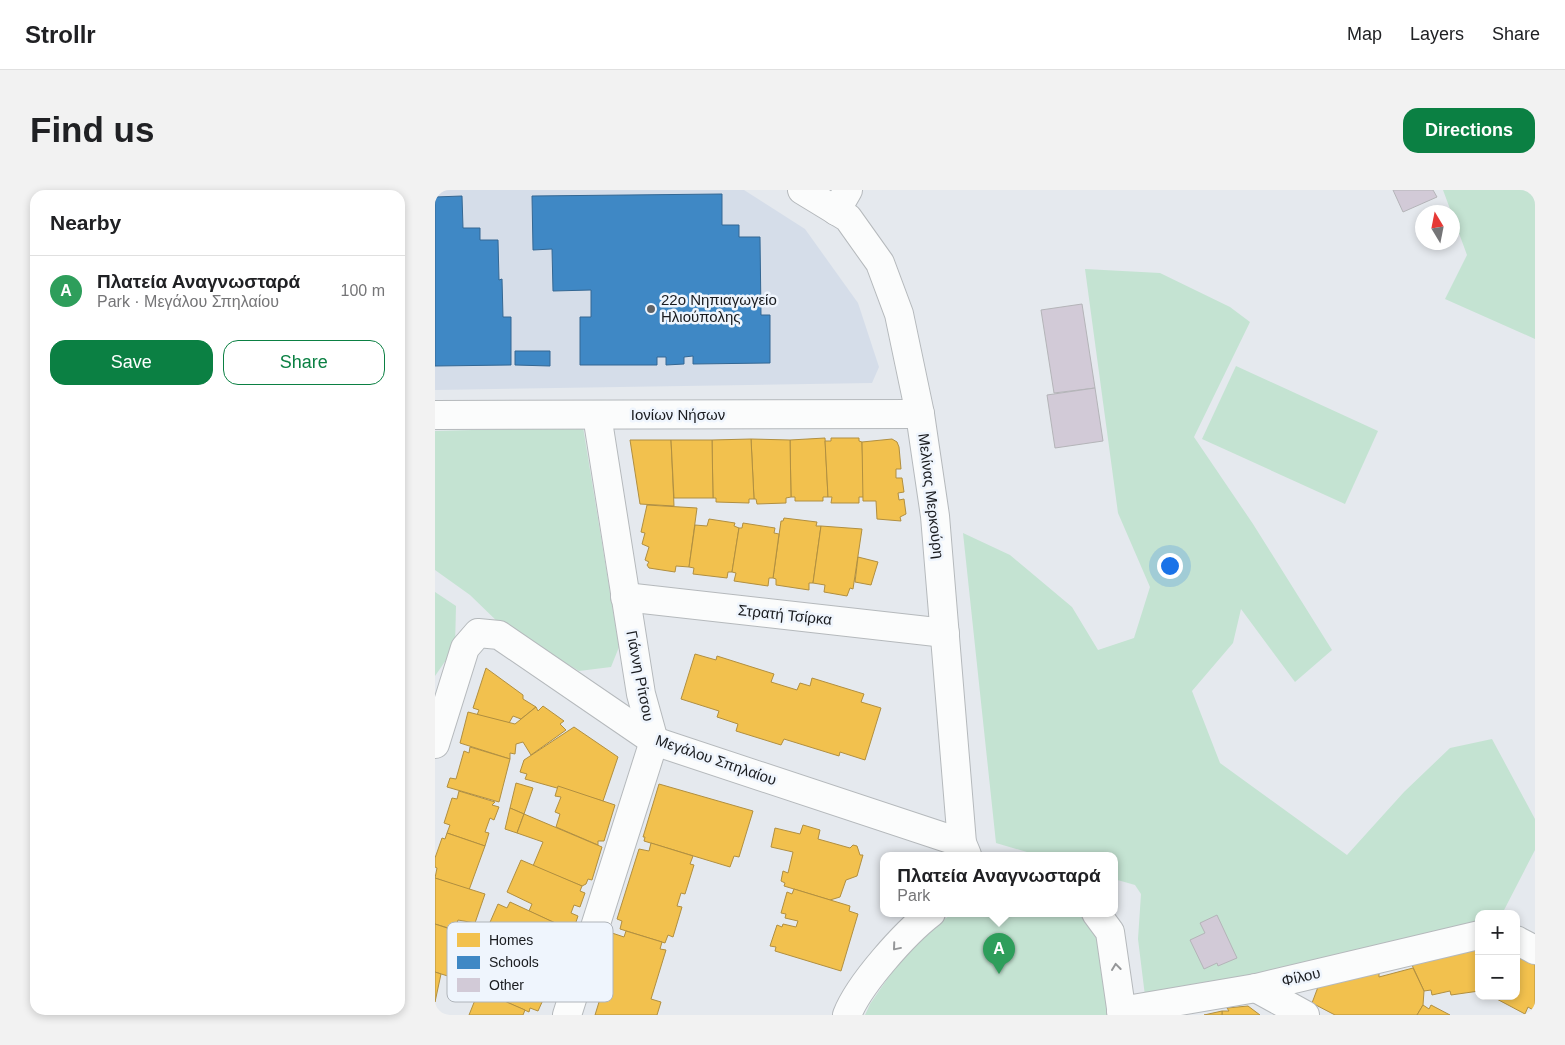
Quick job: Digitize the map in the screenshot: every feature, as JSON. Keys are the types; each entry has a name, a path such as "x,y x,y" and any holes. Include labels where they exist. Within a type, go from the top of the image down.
{"street":[{"name":"Μελίνας Μερκούρη","path":"803,190 842,200 848,218 880,264 899,314 920,414 935,516 964,849"},
{"name":"Ιονίων Νήσων","path":"435,415 920,414"},
{"name":"Γιάννη Ρίτσου","path":"597,415 641,694 654,741 597,922"},
{"name":"Στρατή Τσίρκα","path":"625,597 945,633"},
{"name":"Μεγάλου Σπηλαίου","path":"440,707 465,648 478,633 499,635 654,741 964,849"},
{"path":"435,744 440,707"},
{"path":"847,1015 851,1005 878,969 914,926 926,917"},
{"path":"1099,917 1110,932 1121,1013"},
{"name":"Φίλου","path":"1121,1013 1256,988 1475,936"},
{"path":"1520,942 1535,950"},
{"path":"1256,988 1305,1015"},
{"name":"Γιάννη Ρίτσου","path":"567,1015 571,1002"}],"shaded area":[{"path":"435,190 744,190 805,229 858,303 879,367 872,383 435,390"}],"green space":[{"path":"1443,190 1535,190 1535,339 1445,299 1467,255 1460,236 1460,205 1449,205"},
{"path":"1085,269 1160,273 1230,307 1250,322 1194,437 1253,524 1332,650 1295,682 1241,609 1233,643 1192,691 1220,763 1347,855 1404,792 1450,748 1492,739 1535,819 1535,850 1504,910 1475,910 1475,925 1406,943 1145,996 1138,939 1141,894 1135,885 1118,880 1118,852 1027,852 996,843 963,533 1010,555 1072,607 1098,650 1134,638 1150,587 1118,513"},
{"path":"1236,366 1378,431 1345,504 1202,439"},
{"path":"583,427 619,647 611,667 579,671 502,626 470,595 435,570 435,431"},
{"path":"435,592 456,606 455,647 435,676"},
{"path":"948,917 1086,917 1092,922 1104,946 1113,1015 865,1015 870,1004 916,937"}],"building: Homes":[{"path":"825,438 828,497 823,497 823,501 795,501 795,497 791,497 790,440"},
{"path":"831,438 859,438 859,441 862,442 864,497 859,497 859,503 831,503 832,497 828,497 825,441 831,441"},
{"path":"751,439 790,440 791,497 786,498 786,503 757,504 756,499 754,499"},
{"path":"751,439 754,499 749,499 749,503 716,502 716,498 713,498 712,440"},
{"path":"892,439 897,442 899,447 901,469 896,469 896,478 902,478 904,492 898,493 899,500 904,499 906,514 900,517 901,521 877,519 876,501 863,501 862,442"},
{"path":"630,440 671,440 674,506 640,504"},
{"path":"671,440 712,440 713,498 674,498"},
{"path":"647,505 697,508 689,567 676,566 675,572 649,568 647,565 649,562 645,560 649,547 642,544 645,533 641,532"},
{"path":"784,518 817,522 816,526 821,526 813,583 809,583 809,590 776,585 776,579 773,578 781,521"},
{"path":"709,519 735,523 734,526 739,528 732,572 728,572 727,578 693,574 694,568 689,567 695,525 707,526"},
{"path":"743,523 775,528 774,533 779,534 773,578 769,578 768,586 734,581 736,573 732,572 739,528 742,528"},
{"path":"821,526 862,529 853,589 850,588 847,596 824,592 825,585 813,583"},
{"path":"858,557 878,562 871,585 855,582"},
{"path":"695,654 716,660 717,656 774,674 771,682 797,690 800,683 810,686 812,678 864,694 861,702 881,708 865,760 840,752 839,756 784,739 781,745 736,731 738,724 717,717 719,711 681,699"},
{"path":"486,668 523,695 523,699 536,707 521,719 513,716 509,723 477,715 479,710 473,708"},
{"path":"543,706 564,721 560,724 566,730 531,755 523,742 516,744 515,754 510,753 510,759 460,743 468,712 515,724 536,707 538,711"},
{"path":"574,727 618,757 603,801 525,779 527,774 520,772 524,760"},
{"path":"470,747 510,759 499,802 447,787 450,778 456,779 464,751 469,753"},
{"path":"516,783 533,788 524,814 510,808"},
{"path":"659,784 753,811 739,857 734,856 730,867 644,841 645,837 643,837"},
{"path":"558,786 615,805 604,841 598,841 598,845 556,827 560,814 555,812 561,797 555,796"},
{"path":"459,791 495,802 492,805 499,807 494,820 490,818 485,832 489,833 485,846 447,833 450,825 444,823 452,798 457,799"},
{"path":"510,808 524,814 517,833 505,829"},
{"path":"524,814 602,847 592,880 588,879 586,884 582,886 533,866 543,842 517,833"},
{"path":"803,825 820,830 818,839 850,848 853,845 857,846 860,855 863,855 857,876 846,880 840,897 830,900 784,886 785,883 781,881 783,871 788,873 793,852 771,847 775,828 800,834"},
{"path":"447,833 485,846 469,890 435,878 437,868 435,867 435,858 442,838 445,839"},
{"path":"651,843 693,856 690,864 694,865 685,894 681,893 677,906 682,907 673,937 668,935 665,943 620,929 622,921 617,919 639,849 649,851"},
{"path":"521,860 582,886 580,891 585,893 580,907 574,905 571,913 578,916 576,922 553,922 529,911 532,904 507,892"},
{"path":"435,878 485,894 475,922 458,920 457,922 447,922 447,928 435,924"},
{"path":"794,889 850,906 849,911 858,914 841,971 775,951 776,947 770,946 777,925 782,927 783,924 796,927 798,921 785,918 786,914 781,913 787,892 792,894"},
{"path":"510,902 553,922 490,922 498,904 507,908"},
{"path":"435,924 447,928 447,976 435,972"},
{"path":"626,931 662,942 660,949 666,950 651,999 661,1002 657,1015 595,1015 599,1002 613,1002 613,933 624,937"},
{"path":"1475,949 1475,992 1451,995 1450,991 1432,995 1431,990 1424,991 1412,965"},
{"path":"1520,951 1535,959 1535,1011 1528,1007 1525,1014 1499,1000 1520,1000"},
{"path":"1413,968 1424,991 1423,1005 1417,1015 1335,1015 1312,1003 1318,987 1379,972 1379,977"},
{"path":"435,972 441,974 435,1002"},
{"path":"474,1002 507,1002 525,1010 523,1015 469,1015"},
{"path":"506,1002 542,1002 538,1011 530,1008 529,1012"},
{"path":"1423,1005 1429,1009 1431,1005 1450,1015 1417,1015"},
{"path":"1248,1006 1260,1015 1222,1015 1222,1011 1229,1011 1227,1008"},
{"path":"1222,1011 1222,1015 1204,1015"}],"building: Schools":[{"path":"722,194 722,225 739,225 739,237 760,237 761,315 770,315 770,363 693,364 693,356 684,357 684,364 666,365 666,357 657,357 657,365 580,365 580,317 591,317 591,290 553,291 552,249 533,250 532,196"},
{"path":"462,196 463,228 480,228 480,240 498,240 499,280 502,279 503,317 511,317 511,365 435,366 435,197"},
{"path":"515,351 550,351 550,366 515,365"}],"building: Other":[{"path":"1393,190 1433,190 1437,197 1415,205 1403,212"},
{"path":"1082,304 1095,388 1054,393 1041,310"},
{"path":"1095,388 1103,441 1055,448 1047,395"},
{"path":"1217,915 1237,958 1218,966 1217,963 1204,969 1190,940 1205,933 1200,923"}],"place":[{"name":"22ο Νηπιαγωγείο Ηλιούπολης","path":"651,309"},
{"name":"Πλατεία Αναγνωσταρά","path":"999,974"}]}
